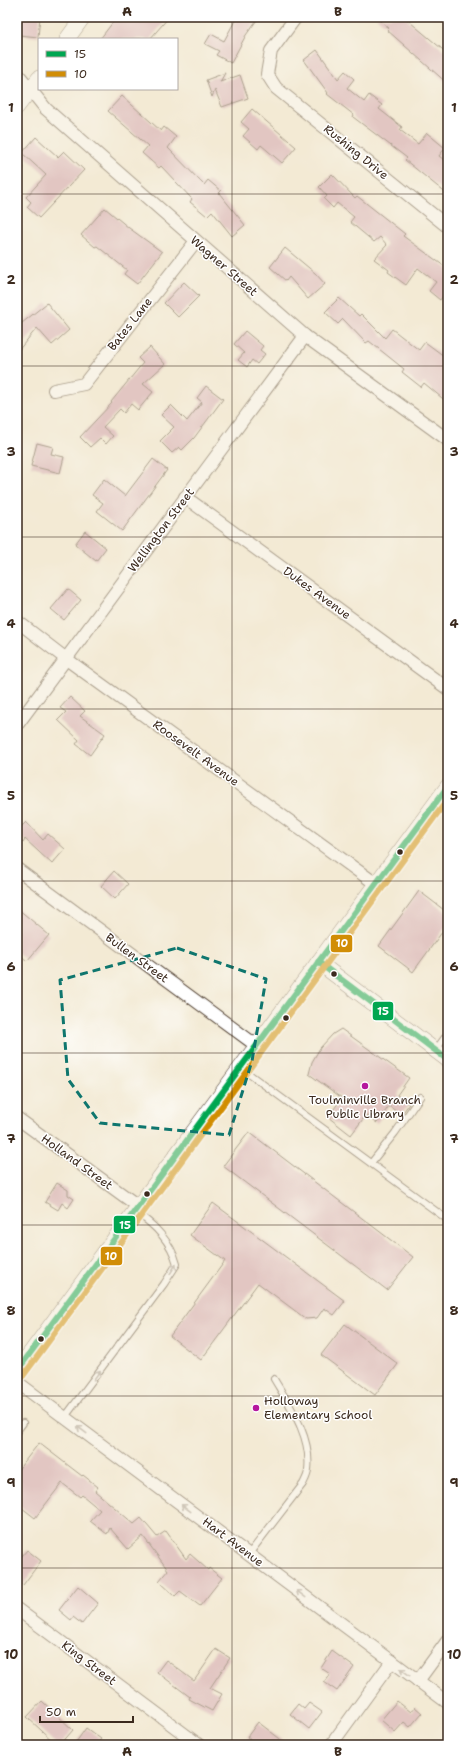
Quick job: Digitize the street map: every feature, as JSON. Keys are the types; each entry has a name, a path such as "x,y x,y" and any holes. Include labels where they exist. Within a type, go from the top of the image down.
{"street":[{"path":"68,38 83,17"},
{"name":"Rushing Drive","path":"296,17 271,51 267,74 276,88 448,227"},
{"name":"Wagner Street","path":"17,73 35,84 46,109 305,336 448,440"},
{"path":"17,107 35,84"},
{"name":"Bates Lane","path":"54,390 84,384 196,241"},
{"name":"Wellington Street","path":"17,725 65,658 305,336"},
{"name":"Dukes Avenue","path":"185,497 448,689"},
{"name":"Roosevelt Avenue","path":"17,621 65,658 376,884"},
{"path":"17,1371 448,786"},
{"name":"Bullen Street","path":"17,869 257,1046"},
{"path":"318,962 448,1060"},
{"name":"Holland Street","path":"17,1118 136,1209"},
{"name":"Hart Avenue","path":"17,1382 448,1703"},
{"name":"King Street","path":"17,1609 199,1745"},
{"path":"418,1681 448,1640"},
{"path":"331,1745 392,1661"}],"lane":[{"path":"17,165 20,168 17,172"},
{"path":"435,1051 448,1033"},
{"path":"241,1067 448,1220"},
{"path":"371,1163 395,1133 420,1097"},
{"path":"65,1417 164,1284 177,1264 173,1251 150,1221 136,1209"},
{"path":"249,1554 303,1484 308,1471 308,1456 304,1438 293,1411 274,1379"},
{"path":"17,1432 23,1423"}],"highlighted area":[{"path":"177,948 266,979 252,1061 229,1135 100,1123 68,1079 60,980"}],"building":[{"path":"21,17 40,17 38,37 19,35"},
{"path":"117,17 169,17 151,38 101,38"},
{"path":"237,17 259,17 246,35 231,63 216,55 219,51 205,44 211,34 224,41"},
{"path":"376,17 404,17 448,54 448,84 387,30 389,28"},
{"path":"317,50 338,79 345,71 354,79 347,88 364,102 369,95 382,105 379,109 402,127 400,130 418,144 427,133 445,148 439,156 448,163 448,195 405,160 407,158 353,117 354,115 327,94 328,93 304,60"},
{"path":"225,73 220,82 240,75 248,98 222,107 215,90 212,97 206,80"},
{"path":"122,96 161,131 164,127 176,137 168,148 204,185 208,180 221,191 219,193 245,225 232,236 212,211 207,216 190,202 192,199 161,166 159,168 142,153 148,146 108,111"},
{"path":"252,109 296,147 282,163 261,145 258,149 243,136 249,129 241,122"},
{"path":"36,137 58,157 64,151 84,170 39,218 27,207 31,202 26,197 46,175 22,153"},
{"path":"332,174 355,198 357,196 405,234 403,236 448,269 448,289 440,300 429,291 436,282 418,268 406,285 388,272 389,270 374,259 387,245 380,237 374,242 350,222 354,217 337,203 333,208 324,199 327,196 319,187"},
{"path":"105,208 162,252 137,284 124,274 127,270 81,235"},
{"path":"285,248 315,273 325,284 308,299 289,277 286,281 270,267"},
{"path":"184,282 199,296 178,317 164,303"},
{"path":"339,298 359,316 361,314 385,338 392,329 419,350 425,342 448,359 448,403 424,383 421,387 402,372 404,369 369,341 366,343 343,319 338,324 325,312"},
{"path":"47,303 69,330 52,345 37,328 17,352 17,327"},
{"path":"245,331 263,346 260,350 265,354 257,364 252,360 247,367 238,360 244,353 234,344"},
{"path":"150,347 165,364 143,384 153,392 138,410 131,404 124,413 120,409 103,427 113,436 106,444 100,438 90,447 80,437 112,403 111,402 143,363 138,358"},
{"path":"206,386 223,399 194,438 182,450 179,447 172,453 160,441 174,427 161,415 171,405 187,421 202,402 197,398"},
{"path":"37,443 53,447 51,454 64,457 60,473 31,466"},
{"path":"153,459 167,470 122,531 97,511 103,503 92,495 104,479 125,496"},
{"path":"85,531 106,548 96,561 75,544"},
{"path":"68,589 81,600 64,620 51,609"},
{"path":"70,697 85,711 80,716 105,734 90,755 76,744 79,740 58,720 66,712 60,708"},
{"path":"26,822 43,840 48,834 65,849 52,864 25,839 23,842 17,836 17,831"},
{"path":"114,871 128,884 115,899 101,886"},
{"path":"419,891 448,913 448,924 413,972 379,946"},
{"path":"17,908 49,935 27,961 17,952"},
{"name":"Toulminville Branch Public Library","path":"341,1029 409,1078 397,1095 409,1104 401,1115 389,1106 377,1123 366,1115 351,1135 328,1117 342,1098 309,1074 312,1062 320,1048 333,1034"},
{"path":"249,1132 413,1257 387,1290 223,1166"},
{"path":"57,1183 68,1190 68,1195 74,1199 68,1208 62,1203 58,1210 45,1202"},
{"path":"213,1203 345,1301 334,1315 324,1308 317,1318 306,1319 258,1283 201,1360 170,1336 225,1261 190,1235"},
{"path":"345,1324 398,1364 375,1395 321,1355"},
{"path":"39,1443 98,1487 95,1491 134,1524 141,1518 157,1537 166,1531 186,1559 190,1554 208,1570 209,1568 222,1578 200,1606 180,1591 175,1596 159,1581 168,1570 143,1536 128,1549 110,1528 107,1534 90,1521 100,1510 82,1495 80,1497 62,1483 35,1518 17,1504 17,1471"},
{"path":"27,1550 41,1561 23,1585 17,1581 17,1562"},
{"path":"78,1586 98,1603 82,1624 73,1617 71,1620 59,1610"},
{"path":"216,1649 230,1658 210,1688 222,1694 212,1711 189,1699 190,1697 157,1672 166,1660 194,1681"},
{"path":"332,1651 354,1667 337,1691 324,1682 330,1674 321,1668"},
{"path":"42,1701 73,1730 60,1745 57,1745 27,1717"},
{"path":"397,1701 411,1712 415,1707 422,1713 410,1727 404,1722 395,1732 381,1720"},
{"path":"309,1703 322,1712 309,1729 290,1714 298,1704 304,1709"},
{"path":"258,1722 288,1745 257,1745 247,1737"},
{"path":"86,1728 101,1739 96,1745 74,1745"}],"transit line":[{"name":"15","path":"17,1371 448,786"},
{"name":"10","path":"23,1376 448,799"},
{"name":"15","path":"318,962 448,1060"}],"place":[{"name":"Toulminville Branch Public Library","path":"365,1086"},
{"name":"Holloway Elementary School","path":"256,1408"}]}
